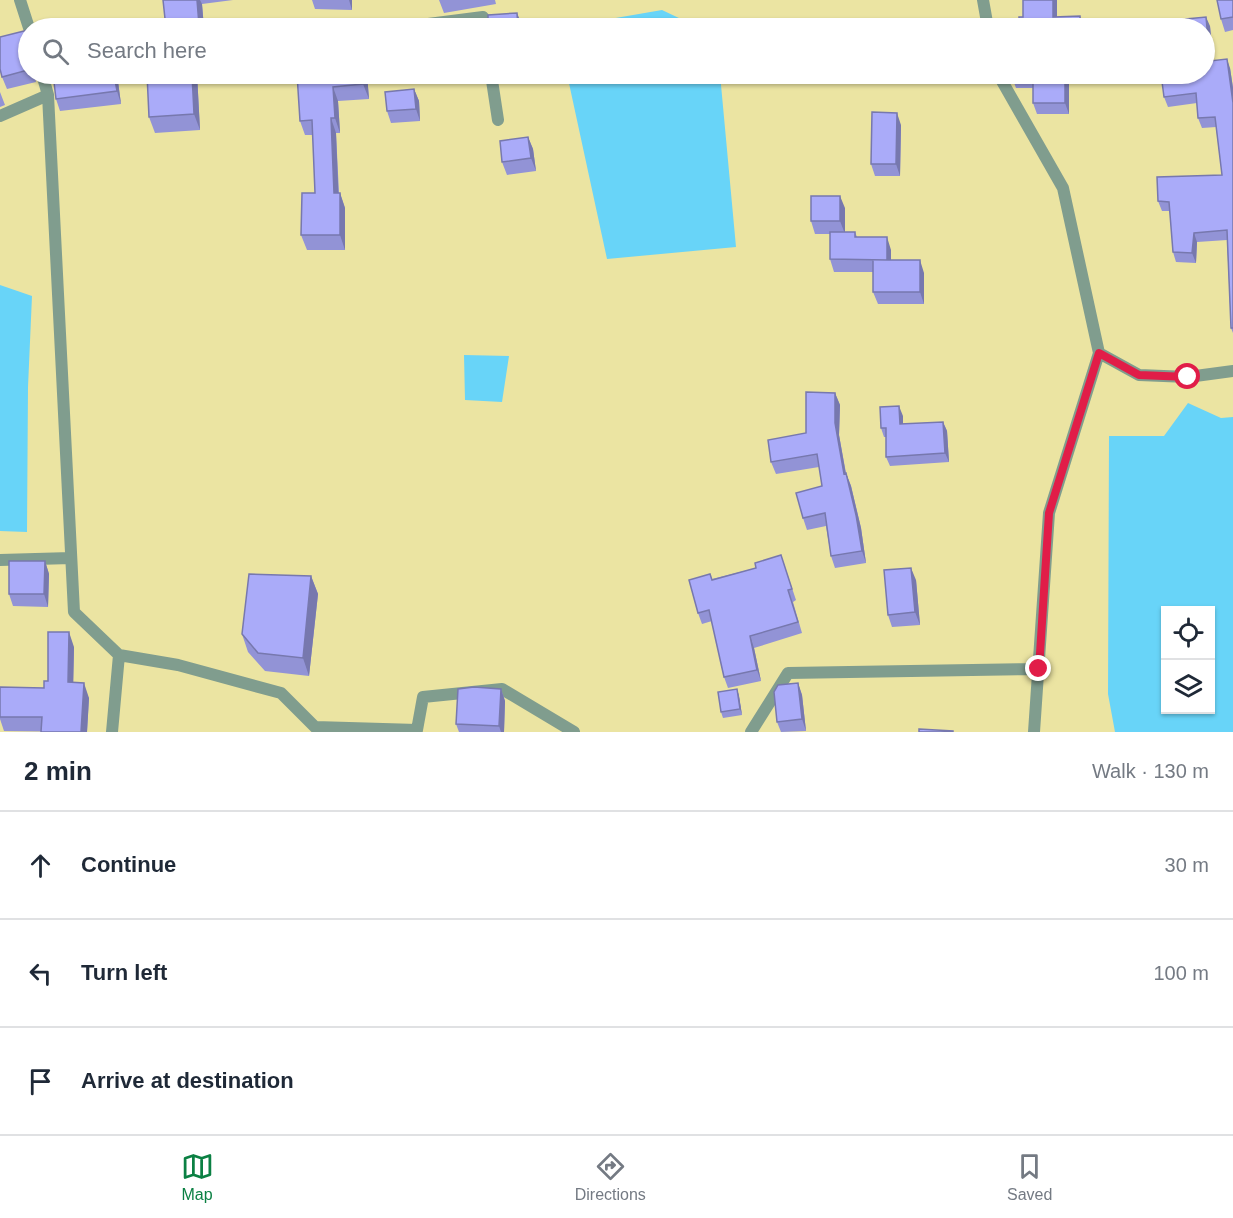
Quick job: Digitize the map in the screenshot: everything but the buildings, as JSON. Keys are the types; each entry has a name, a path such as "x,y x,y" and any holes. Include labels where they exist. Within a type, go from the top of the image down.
{"street":[{"path":"20,0 26,18"},
{"path":"983,0 986,18"},
{"path":"47,84 74,612 119,655 178,665 281,693 315,727 417,730 423,697 502,689 574,732"},
{"path":"493,84 498,120"},
{"path":"1004,84 1063,188 1099,353 1049,513 1035,732"},
{"path":"0,116 48,94"},
{"path":"1099,353 1139,375 1188,377 1233,371"},
{"path":"0,560 71,558"},
{"path":"112,732 119,655"},
{"path":"751,732 788,673 1039,669"}],"water":[{"path":"662,10 679,18 616,18"},
{"path":"569,84 721,84 736,247 607,259"},
{"path":"0,285 32,296 28,387 27,532 0,531"},
{"path":"464,355 509,356 502,402 465,400"},
{"path":"1188,403 1221,418 1233,417 1233,732 1115,732 1108,694 1109,436 1164,436"}],"route":[{"path":"1039,669 1049,513 1099,353 1139,375 1188,377"}]}
